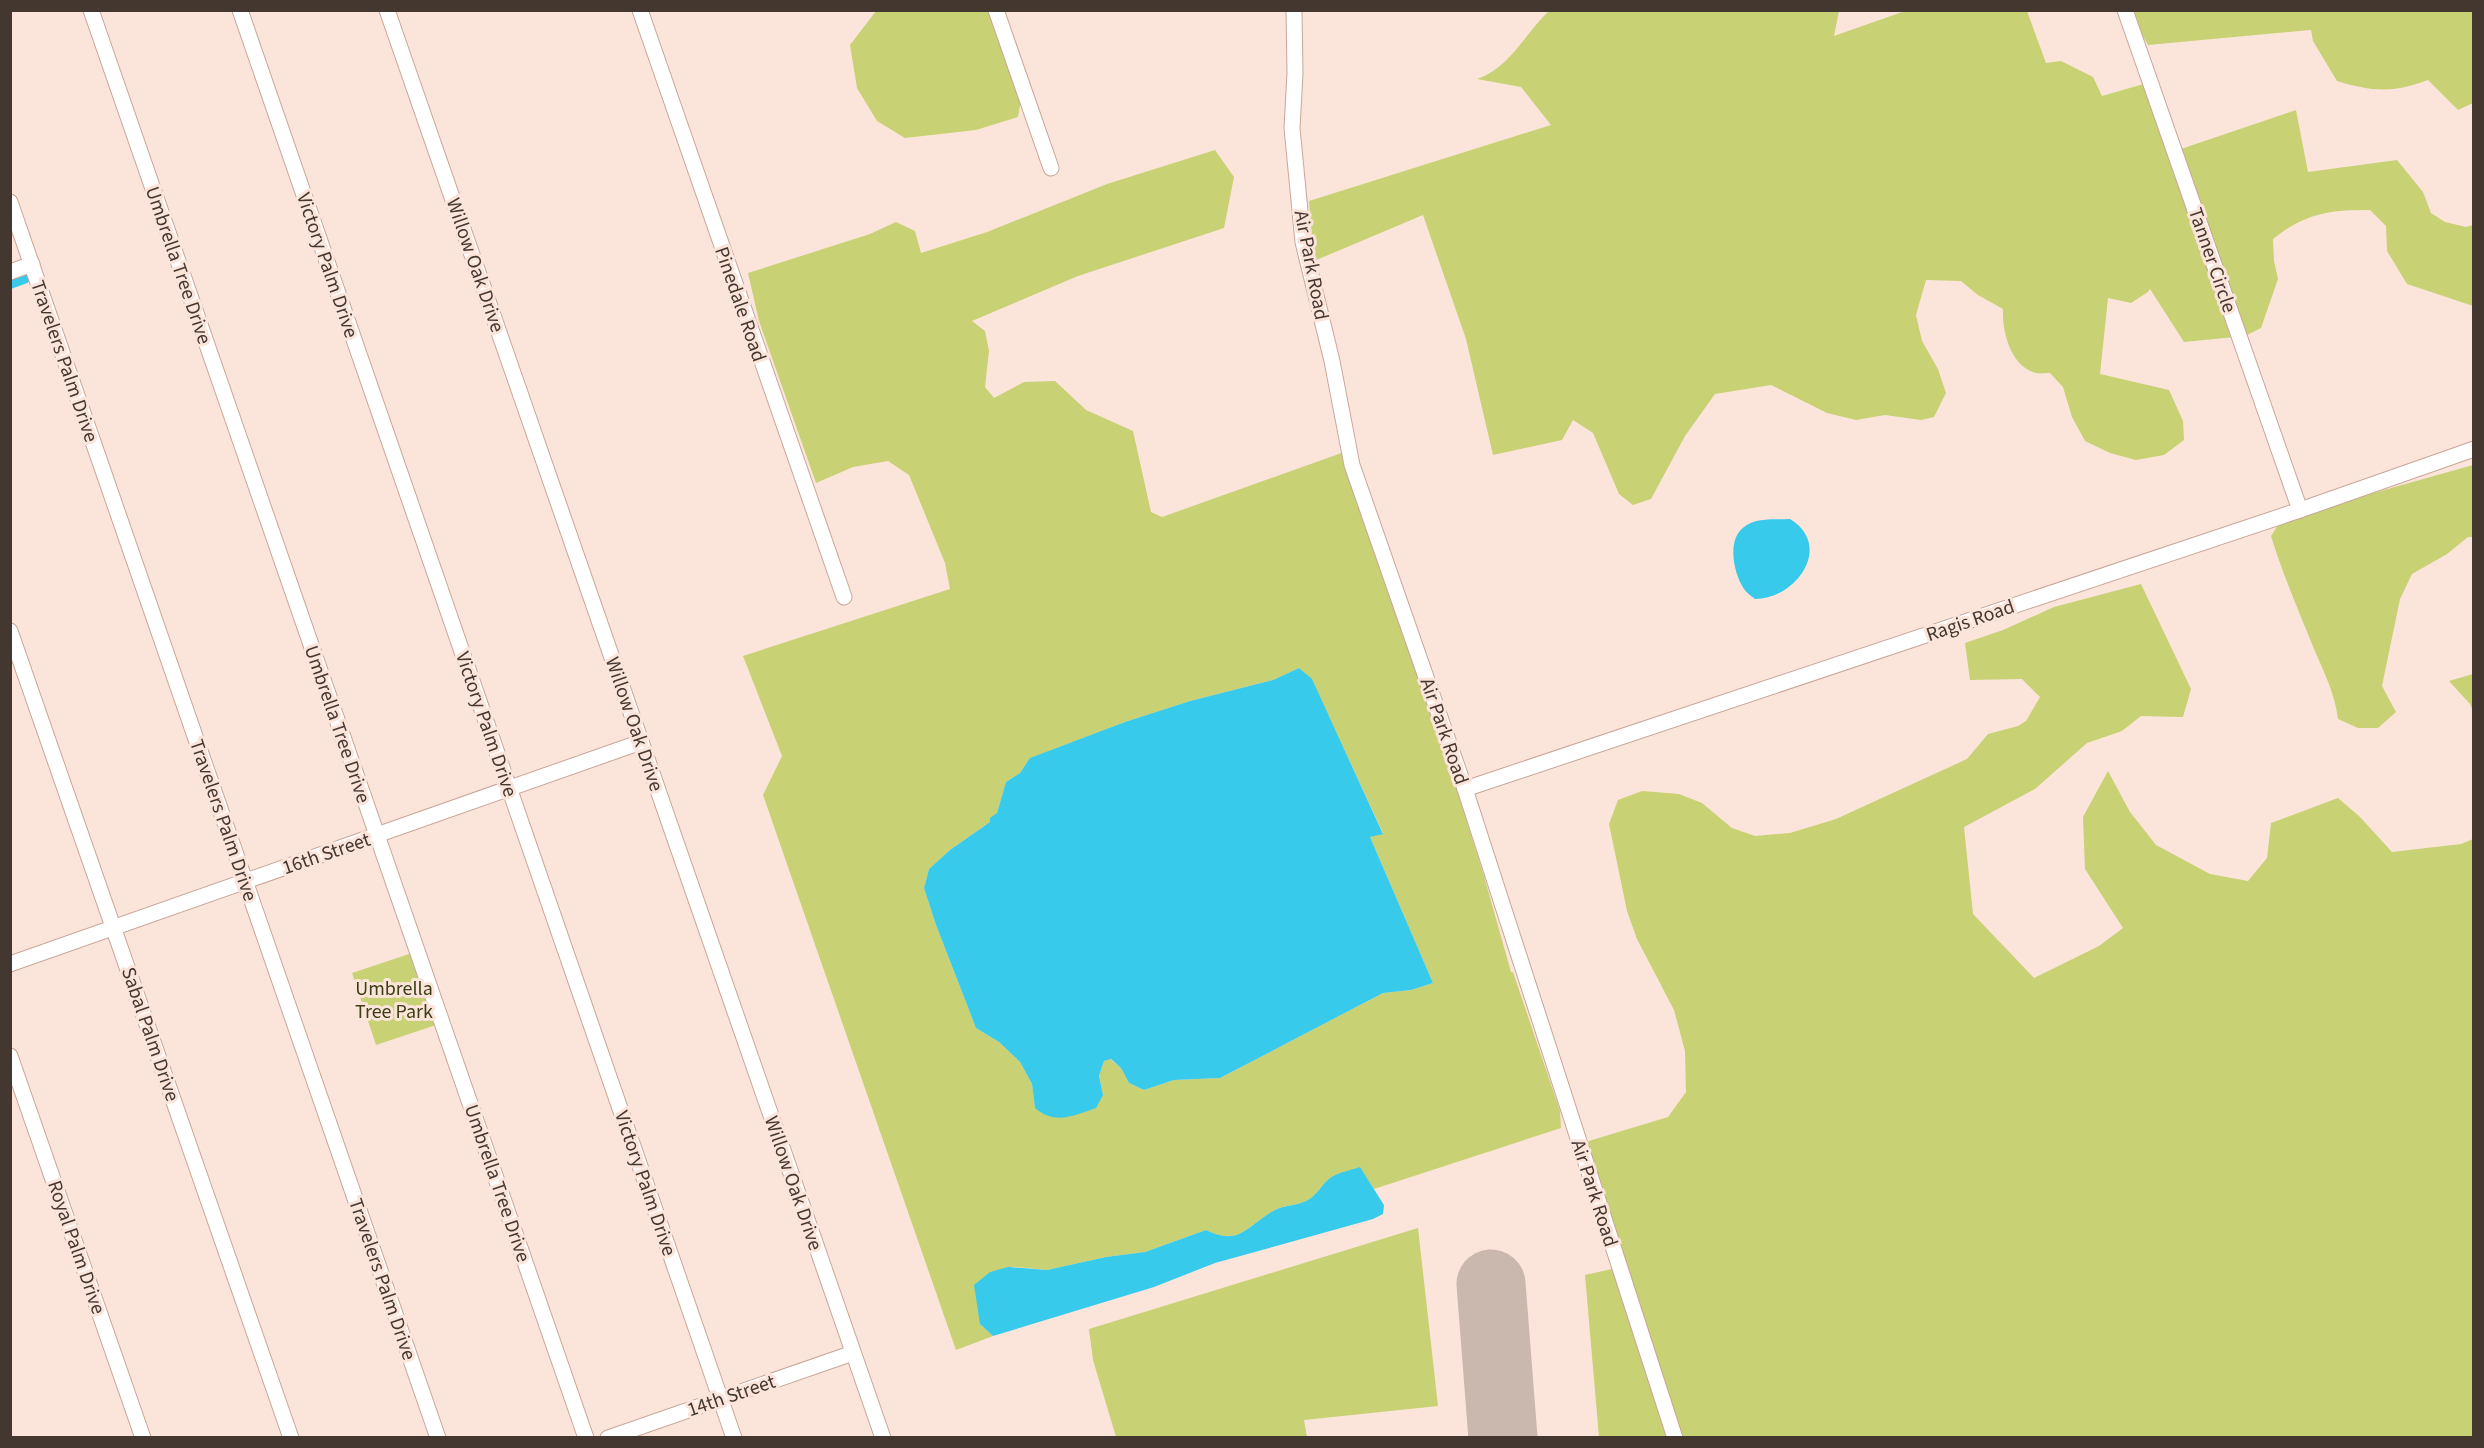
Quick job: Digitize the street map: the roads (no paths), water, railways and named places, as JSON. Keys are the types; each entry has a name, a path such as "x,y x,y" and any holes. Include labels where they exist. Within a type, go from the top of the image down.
{"street":[{"name":"Umbrella Tree Drive","path":"91,10 586,1437"},
{"name":"Victory Palm Drive","path":"240,10 734,1437"},
{"name":"Willow Oak Drive","path":"387,10 883,1437"},
{"name":"Pinedale Road","path":"640,10 844,597"},
{"path":"996,10 1051,168"},
{"name":"Air Park Road","path":"1294,10 1295,73 1292,128 1303,242 1332,361 1352,465 1465,789 1675,1437"},
{"name":"Tanner Circle","path":"2125,10 2300,510"},
{"name":"Travelers Palm Drive","path":"10,202 438,1437"},
{"path":"10,272 32,264"},
{"name":"Ragis Road","path":"1465,789 2300,510 2474,449"},
{"name":"Sabal Palm Drive","path":"10,631 291,1437"},
{"name":"16th Street","path":"10,964 641,742"},
{"name":"Royal Palm Drive","path":"10,1056 143,1437"},
{"name":"14th Street","path":"608,1437 853,1353"}],"water":[{"path":"1790,519 1803,530 1809,543 1809,556 1804,569 1796,581 1784,590 1770,597 1755,599 1744,589 1737,575 1733,548 1738,533 1754,522"},
{"path":"1299,668 1312,679 1383,834 1370,837 1433,983 1411,990 1383,993 1220,1078 1174,1080 1144,1090 1129,1083 1121,1068 1111,1059 1104,1061 1099,1076 1103,1095 1096,1108 1080,1114 1057,1118 1042,1113 1035,1108 1032,1084 1020,1062 999,1042 976,1028 924,888 929,869 950,850 990,822 990,818 997,813 1006,782 1020,773 1030,758 1125,722 1190,701 1273,680"},
{"path":"1360,1167 1384,1205 1383,1214 1373,1219 1215,1263 1154,1287 993,1336 980,1324 974,1285 990,1272 1008,1267 1047,1270 1106,1257 1145,1252 1206,1230 1218,1235 1235,1235 1275,1210 1310,1199 1333,1176"}],"waterway":[{"path":"10,284 26,278"}],"park label":[{"name":"Umbrella Tree Park","path":"394,1000"}]}
